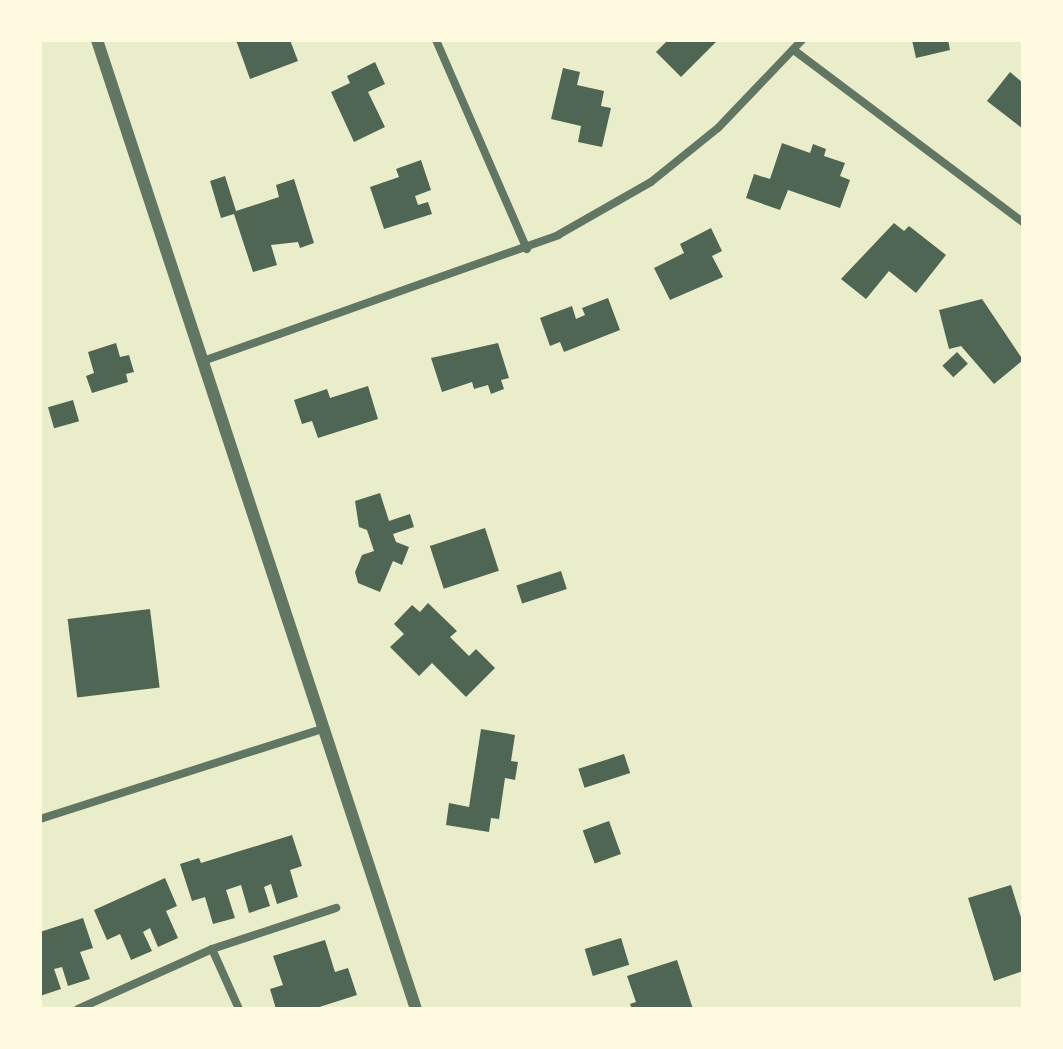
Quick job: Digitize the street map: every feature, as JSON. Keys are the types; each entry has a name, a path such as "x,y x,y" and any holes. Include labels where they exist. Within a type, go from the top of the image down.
{"street":[{"path":"97,40 416,1009"},
{"path":"436,40 527,249"},
{"path":"203,361 527,249 651,182 718,128 795,51 802,40"},
{"path":"795,51 1023,222"},
{"path":"40,819 325,728"},
{"path":"78,1009 212,949 336,908"},
{"path":"212,949 239,1009"}],"building":[{"path":"236,40 290,40 298,61 250,79"},
{"path":"668,40 718,40 681,77 656,52"},
{"path":"912,40 948,40 950,50 916,58"},
{"path":"375,62 385,84 368,92 385,127 354,142 331,92 350,83 347,76"},
{"path":"563,68 580,72 577,85 604,91 601,106 611,108 602,147 578,142 581,126 551,119"},
{"path":"1010,72 1023,83 1023,129 987,101"},
{"path":"782,143 810,153 813,144 826,149 824,156 845,163 840,176 850,180 840,208 788,190 780,210 746,198 754,174 770,179"},
{"path":"421,160 431,190 415,196 418,205 428,202 432,214 384,229 370,187 399,177 396,169"},
{"path":"225,176 236,211 279,197 276,185 294,179 314,243 300,248 298,242 271,245 277,265 253,272 234,214 221,218 210,181"},
{"path":"894,223 904,231 909,226 946,255 916,293 889,271 866,299 841,279"},
{"path":"711,228 722,251 712,256 723,277 670,300 654,268 684,253 680,244"},
{"path":"608,298 620,330 564,352 560,342 550,346 540,318 572,306 576,319 585,315 582,308"},
{"path":"982,299 1023,360 994,384 961,346 949,349 939,310"},
{"path":"116,343 120,357 129,355 134,372 126,374 128,382 92,393 86,376 94,373 88,352"},
{"path":"498,343 509,378 501,380 504,389 491,394 488,385 474,389 472,382 442,392 431,358"},
{"path":"957,352 968,364 953,377 942,366"},
{"path":"368,386 378,419 318,438 312,421 302,424 294,400 327,389 330,398"},
{"path":"73,400 79,421 54,428 48,407"},
{"path":"380,493 389,521 410,514 414,527 393,534 396,542 409,547 402,565 393,561 380,592 358,583 355,572 362,555 374,551 367,530 359,527 355,501"},
{"path":"485,528 499,571 444,589 430,546"},
{"path":"561,571 567,589 522,604 516,586"},
{"path":"428,603 457,631 450,637 469,656 476,649 495,668 466,697 432,663 419,676 390,647 404,634 394,624 412,605 420,612"},
{"path":"150,609 160,687 77,698 68,619"},
{"path":"481,729 515,735 511,761 518,762 515,780 505,778 499,819 491,818 489,832 446,825 449,803 469,807"},
{"path":"624,754 630,773 585,788 578,769"},
{"path":"609,821 621,854 595,863 583,831"},
{"path":"292,835 302,866 290,870 298,897 277,904 271,884 264,887 270,906 249,913 241,885 226,890 235,918 213,924 205,897 192,901 180,864 199,858 201,863"},
{"path":"165,878 177,906 166,911 178,938 158,947 150,928 143,932 152,951 131,960 120,934 107,940 94,910"},
{"path":"1011,885 1023,924 1023,971 994,981 968,898"},
{"path":"83,918 93,948 80,952 90,979 68,986 62,967 54,969 61,989 40,996 40,932"},
{"path":"621,938 629,965 593,976 585,949"},
{"path":"325,940 335,972 348,968 357,995 313,1009 276,1009 270,989 283,985 273,956"},
{"path":"677,960 693,1009 632,1009 630,1004 636,1002 627,976"}]}
